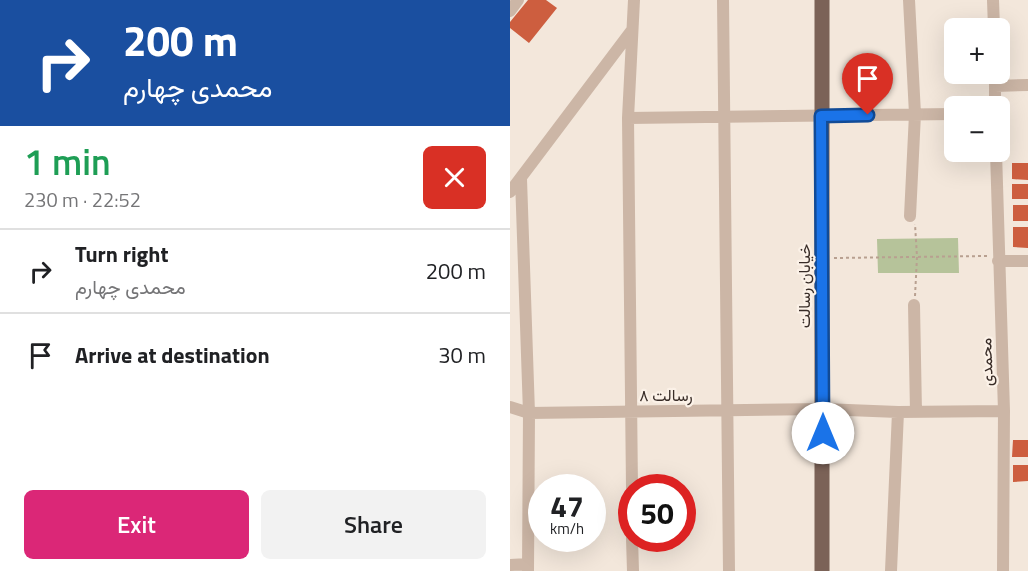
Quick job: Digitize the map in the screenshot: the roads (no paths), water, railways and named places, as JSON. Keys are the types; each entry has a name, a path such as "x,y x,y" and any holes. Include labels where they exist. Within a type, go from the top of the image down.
{"main road":[{"name":"خیابان رسالت","path":"822,0 822,571"}],"street":[{"path":"510,11 518,0"},
{"path":"632,474 628,118 634,0"},
{"path":"723,0 729,571"},
{"path":"909,0 915,114 910,216"},
{"path":"993,0 994,18"},
{"path":"510,192 633,30"},
{"path":"1010,82 1028,85"},
{"path":"628,118 944,114"},
{"name":"محمدی","path":"996,162 1004,411 1003,571"},
{"path":"510,565 528,567 529,413 520,179"},
{"path":"998,258 1028,261"},
{"path":"914,304 916,412"},
{"name":"۸ رسالت","path":"510,406 529,413 823,409 898,412 1004,411"},
{"path":"891,571 898,412"},
{"path":"632,552 633,571"}]}
